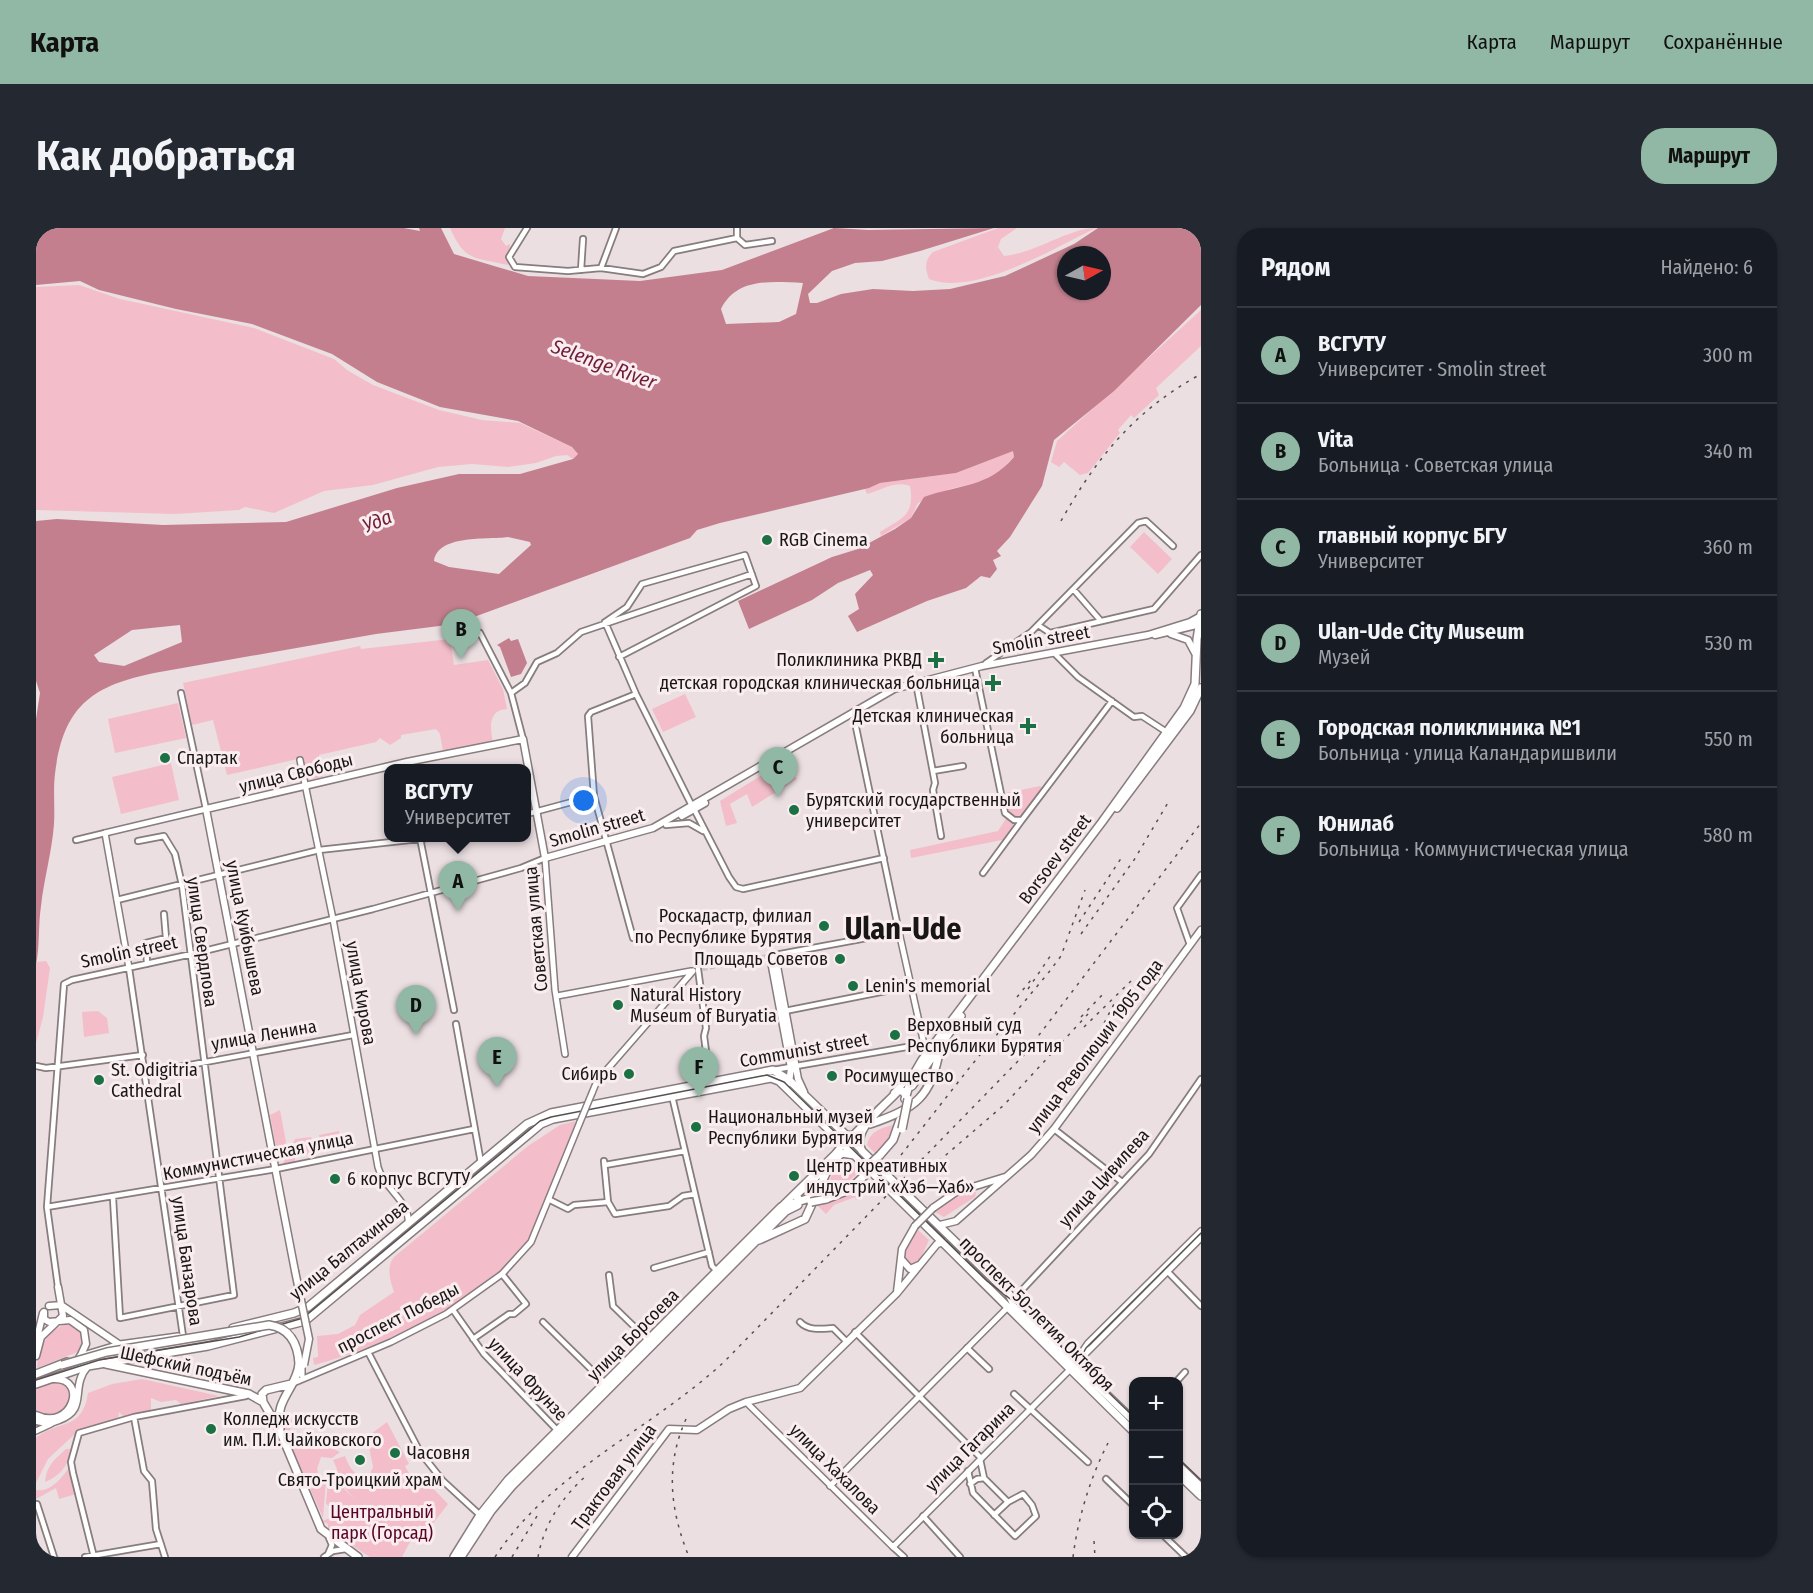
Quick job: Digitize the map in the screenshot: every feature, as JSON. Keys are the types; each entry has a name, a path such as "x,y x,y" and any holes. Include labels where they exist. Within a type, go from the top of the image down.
{"main road":[{"name":"Smolin street","path":"1164,634 1200,620"},
{"name":"Smolin street","path":"545,860 653,828 693,808 853,715 888,692 975,670 982,666 1148,635 1200,620"},
{"name":"Borsoev street","path":"906,1098 916,1079 998,965 1169,733 1192,695 1197,673 1196,656 1200,620"},
{"path":"975,670 1164,634"},
{"name":"Smolin street","path":"1148,635 1182,636 1188,640 1196,656"},
{"name":"Borsoev street","path":"881,1157 893,1140 916,1069 1169,733 1196,701 1201,688"},
{"name":"улица Свободы","path":"412,764 523,739"},
{"name":"Советская улица","path":"523,739 528,764"},
{"name":"улица Свободы","path":"206,809 305,785 384,770"},
{"name":"Советская улица","path":"531,780 545,860"},
{"path":"605,844 666,825 693,808"},
{"name":"улица Куйбышева","path":"206,809 309,1339 301,1370"},
{"name":"улица Революции 1905 года","path":"940,1225 953,1224 978,1199 1009,1176 1054,1129 1201,930"},
{"path":"772,955 783,1012 792,1094"},
{"name":"Borsoev street","path":"843,1138 853,1135 871,1120 887,1118 921,1099 930,1084 940,1047"},
{"path":"858,1153 858,1139 871,1120 916,1069"},
{"path":"540,1120 672,1096 772,1074 790,1073"},
{"path":"790,1073 843,1138"},
{"path":"790,1073 806,1095"},
{"path":"772,1074 940,1225"},
{"name":"Communist street","path":"540,1120 772,1074"},
{"path":"781,1207 799,1200 811,1200 849,1190 894,1144 902,1129 906,1098 903,1091 898,1091 871,1120"},
{"name":"улица Балтахинова","path":"40,1372 120,1345 241,1326 301,1310 481,1162 540,1120"},
{"name":"улица Балтахинова","path":"36,1384 88,1366 208,1346 298,1324 397,1246 540,1120"},
{"name":"улица Борсоева","path":"454,1557 480,1515 508,1480 560,1433 720,1274 781,1207 835,1155 843,1138"},
{"path":"799,1200 796,1195 837,1157 848,1152 858,1153"},
{"name":"проспект 50-летия Октября","path":"858,1153 935,1233 941,1243 1006,1306 1073,1364 1133,1431"},
{"path":"756,1241 805,1219 828,1169 837,1157"},
{"name":"улица Революции 1905 года","path":"897,1293 904,1242 915,1226 948,1196 1009,1176"},
{"path":"972,1187 980,1192 978,1199"},
{"name":"улица Борсоева","path":"608,1386 649,1341 791,1208 811,1200"},
{"name":"проспект 50-летия Октября","path":"940,1225 1009,1294 1015,1307 1129,1416"},
{"path":"391,1238 397,1246"},
{"path":"746,1402 800,1388 897,1293 941,1243"},
{"path":"901,1257 910,1269 922,1263"},
{"path":"36,1356 41,1337 63,1316 58,1287"},
{"path":"36,1342 46,1309 55,1298 58,1287"},
{"path":"46,1309 56,1304 63,1307 120,1345"},
{"path":"46,1309 46,1321 73,1321 84,1330 86,1344 80,1357"},
{"path":"62,1365 107,1352 269,1325 281,1328 290,1335 297,1349 301,1370 282,1398 279,1409 280,1431"},
{"name":"Шефский подъём","path":"101,1364 253,1395 262,1402"},
{"path":"36,1420 54,1423 67,1418 76,1409 78,1382 88,1366"},
{"path":"36,1415 55,1417 67,1411 73,1403 73,1392 66,1382 56,1378 47,1380"},
{"path":"291,1384 263,1392 262,1402 280,1431 316,1521 330,1538 358,1557"},
{"path":"272,1390 279,1392 282,1398"},
{"name":"Трактовая улица","path":"572,1557 663,1435 672,1427 697,1430 729,1409 746,1402"},
{"path":"269,1412 275,1413 279,1409"},
{"name":"улица Борсоева","path":"461,1557 499,1500 560,1433"},
{"path":"1183,1469 1199,1486 1201,1496"},
{"path":"1183,1476 1199,1486"}],"street":[{"path":"527,228 508,257 515,267 581,270 601,268 631,274 654,271 674,251 736,238 745,245 772,241"},
{"path":"601,268 616,228"},
{"path":"736,238 737,228"},
{"path":"581,270 583,239"},
{"path":"982,666 1010,648 1038,625 1138,523 1146,522 1173,546"},
{"path":"605,622 627,607 642,585 745,555 756,586 619,657"},
{"path":"1038,625 1050,633 1154,609 1201,555"},
{"path":"511,693 525,683 537,662 557,653 581,632 752,574"},
{"path":"1074,590 1100,621"},
{"path":"605,622 636,694 707,835 736,886 743,888 884,858"},
{"name":"Советская улица","path":"480,633 511,693 523,739"},
{"path":"1008,662 1010,648"},
{"path":"1055,654 1078,677 1134,717 1142,716 1169,733"},
{"path":"975,670 1005,813 1014,820 1021,820"},
{"path":"916,684 935,783 933,790 941,836"},
{"name":"улица Куйбышева","path":"181,693 206,809"},
{"path":"633,938 605,844 594,796 589,713 636,694"},
{"path":"983,873 1112,701"},
{"path":"853,715 910,986 924,1044 930,1050"},
{"name":"улица Кирова","path":"300,760 333,919 379,1174 408,1212 408,1223"},
{"path":"933,771 963,766"},
{"path":"531,813 594,796"},
{"name":"улица Свободы","path":"76,840 206,809"},
{"path":"666,825 689,823 697,826 707,835"},
{"name":"улица Банзарова","path":"105,833 146,1073 183,1336"},
{"name":"улица Свердлова","path":"138,841 164,837 175,854 182,885 234,1295 177,1306"},
{"path":"117,900 319,850 386,842"},
{"path":"421,842 454,1010"},
{"name":"Советская улица","path":"545,860 556,996 565,1054"},
{"name":"Smolin street","path":"57,1066 64,984 72,980 192,954 333,919 430,894 545,860"},
{"path":"1190,945 1177,908 1201,875"},
{"path":"147,964 146,943 166,938 164,914"},
{"path":"772,955 899,932"},
{"path":"556,996 695,970 706,1028 704,1036 707,1059"},
{"name":"проспект Победы","path":"291,1384 368,1352 453,1310 502,1274 531,1242 597,1081 695,970"},
{"path":"783,1012 910,986"},
{"path":"456,1024 481,1162"},
{"name":"улица Ленина","path":"146,1073 353,1035"},
{"path":"924,1044 939,1038"},
{"name":"Communist street","path":"790,1073 924,1044"},
{"path":"36,1066 57,1066 143,1055"},
{"path":"57,1066 47,1208 58,1287"},
{"name":"улица Цивилева","path":"1022,1290 1149,1154 1201,1079"},
{"path":"672,1096 712,1266 720,1274"},
{"name":"Коммунистическая улица","path":"47,1208 218,1180 474,1129"},
{"path":"1054,1129 1122,1182"},
{"path":"685,1150 605,1163 608,1202 615,1214 669,1206 683,1196 695,1194"},
{"path":"112,1198 120,1318 177,1306"},
{"path":"550,1200 568,1209 574,1205 608,1202"},
{"name":"улица Гагарина","path":"893,1546 1073,1364 1088,1343 1201,1231"},
{"path":"1073,1364 1201,1238"},
{"path":"654,1268 709,1252"},
{"path":"1167,1271 1201,1306"},
{"path":"473,1339 526,1304 502,1274"},
{"path":"609,1275 613,1306 649,1341"},
{"path":"830,1486 1006,1306 1015,1307"},
{"name":"улица Фрунзе","path":"453,1310 484,1354 560,1433"},
{"path":"543,1322 608,1386"},
{"path":"800,1322 803,1326 813,1328 833,1328 846,1341"},
{"path":"855,1332 980,1459 984,1478 1008,1502"},
{"path":"967,1348 989,1369"},
{"path":"368,1352 428,1463 480,1515"},
{"path":"301,1370 309,1378"},
{"path":"1180,1377 1185,1372"},
{"path":"221,1388 223,1398"},
{"path":"1014,1394 1088,1462"},
{"path":"94,1556 72,1473 74,1451 79,1433 134,1417 223,1398 253,1395"},
{"name":"улица Хахалова","path":"746,1402 903,1557"},
{"path":"134,1417 144,1471 152,1479 156,1529 165,1557"},
{"path":"36,1431 54,1423"},
{"path":"968,1471 973,1493 994,1515 1016,1536 1036,1516 1032,1505 1023,1494 1008,1502 994,1515"},
{"path":"970,1484 975,1479 984,1478"},
{"path":"1106,1479 1129,1501"},
{"path":"38,1504 54,1557"},
{"path":"923,1516 960,1557"},
{"path":"326,1555 332,1545 330,1538"},
{"path":"1167,1539 1186,1557"},
{"path":"85,1557 161,1544"},
{"path":"326,1555 346,1549"},
{"path":"108,1557 114,1551"}],"green space":[{"path":"450,228 505,228 501,239 506,246 510,244 508,265 479,259 466,253"},
{"path":"998,228 1017,228 1001,239 998,247 1004,256 1028,250 1075,232 1096,228 1014,268 968,281 947,283 929,279 926,265 933,252"},
{"path":"79,285 120,299 254,328 334,359 347,370 373,385 439,410 482,420 520,423 572,447 578,454 573,459 567,455 556,456 536,463 508,467 472,464 438,467 373,485 324,491 274,513 245,507 239,510 175,514 36,510 36,287"},
{"path":"1201,310 1201,346 1156,388 1159,395 1134,418 1131,415 1118,430 1120,433 1088,473 1080,475 1064,462 1059,467 1051,462 1057,441"},
{"path":"1013,450 1014,457 998,474 988,480 950,489 918,503 911,518 881,536 880,532 909,510 910,486 899,484 867,494 865,489 880,483 956,473"},
{"path":"1144,532 1172,559 1158,574 1130,547"},
{"path":"450,639 454,665 488,660 503,689 507,709 493,716 491,731 493,742 443,751 440,734 436,729 401,735 401,738 390,745 380,738 376,742 319,755 323,777 307,780 302,758 227,775 213,720 192,725 183,683 360,646 361,649"},
{"path":"685,694 696,717 663,732 652,709"},
{"path":"178,703 186,738 115,753 108,719"},
{"path":"791,757 795,763 787,768 797,779 752,807 747,794 730,804 737,823 726,826 720,801"},
{"path":"171,763 179,800 121,814 112,777"},
{"path":"1040,786 1045,791 1013,825 1007,839 911,858 910,850 998,831 1009,814 1006,793"},
{"path":"46,961 50,968 43,1017 36,1043 36,965 37,962"},
{"path":"98,1011 107,1018 109,1033 84,1037 82,1012"},
{"path":"280,1110 286,1142 278,1158 270,1115"},
{"path":"576,1121 540,1217 523,1247 506,1266 484,1285 428,1320 367,1347 314,1365 313,1358 318,1357 317,1336 338,1334 355,1325 360,1315 394,1292 389,1269 394,1257 528,1146 560,1125"},
{"path":"899,1123 893,1135 876,1154 867,1145 871,1135 875,1132"},
{"path":"339,1131 340,1137 346,1136 348,1147 295,1157 295,1162 283,1164 295,1139 311,1137 313,1147 320,1145 319,1135"},
{"path":"842,1162 851,1162 860,1171 843,1186 824,1193 834,1170"},
{"path":"863,1180 869,1186 856,1200 855,1197 834,1205 826,1214 817,1205 842,1197"},
{"path":"976,1192 975,1197 944,1217 935,1212 953,1198"},
{"path":"918,1230 929,1240 919,1262 910,1267 904,1256 909,1242"},
{"path":"67,1324 81,1329 85,1340 80,1351 37,1368 40,1353 49,1335"},
{"path":"142,1379 219,1396 181,1404 176,1400 161,1402 151,1398 151,1410 125,1418 119,1412 118,1420 77,1432 48,1459 36,1483 36,1438 44,1432 75,1419 85,1405 88,1393 112,1384"},
{"path":"55,1381 69,1390 68,1407 52,1414 44,1415 36,1412 36,1388"},
{"path":"285,1419 292,1420 290,1431 295,1445 320,1438 319,1434 322,1433 325,1445 340,1452 332,1458 321,1457 317,1469 319,1477 326,1480 323,1518 284,1430"},
{"name":"Центральный парк (Горсад)","path":"387,1422 409,1464 405,1466 415,1485 425,1480 448,1504 428,1530 419,1525 402,1557 370,1557 328,1530 328,1524 322,1521 336,1516 326,1503 328,1480 334,1478 355,1500 335,1476 337,1469 333,1460 345,1456 356,1473 369,1476 373,1467 367,1437"},
{"path":"66,1449 70,1449 70,1454 66,1464 60,1473 45,1482 49,1467"},
{"path":"70,1466 76,1494 59,1499 56,1488 36,1499 36,1490 51,1487"}],"water":[{"path":"36,228 404,228 420,231 419,228 441,228 454,254 528,276 640,281 722,270 834,228 868,230 994,228 920,251 882,261 855,263 832,271 808,294 810,303 817,303 841,294 873,289 913,291 950,289 1005,276 1057,252 1057,300 1111,300 1111,246 1070,246 1098,228 1201,228 1201,305 1114,391 1054,440 1042,486 1010,537 997,551 1001,556 993,560 997,569 990,578 981,576 966,588 927,601 857,632 848,616 859,609 855,594 873,575 870,570 838,583 812,600 749,629 738,601 832,557 858,549 895,529 911,518 924,497 984,480 1004,467 1014,457 1013,451 956,473 880,483 869,488 697,530 690,538 455,624 376,634 154,673 132,678 97,693 73,716 59,751 54,780 53,834 41,906 36,965 36,719 40,693 36,681 36,521 57,519 163,525 286,522 397,488 459,474 520,474 573,459 578,454 572,447 518,421 440,407 377,382 332,354 252,324 176,309 99,290 80,281 36,285","holes":["768,282 803,283 796,314 779,322 726,324 721,309 736,291 746,286","508,537 530,542 531,545 499,574 449,567 434,561 444,546 454,542","180,625 182,642 124,666 99,662 94,655 132,630"]},
{"path":"509,638 511,641 518,639 527,663 521,674 511,677 500,647 497,645"}],"tunnel":[{"path":"695,970 770,956"}],"tram line":[{"path":"36,1380 99,1360 239,1337 303,1318 540,1121 767,1075 784,1082 987,1281 1018,1305 1129,1412"},
{"path":"1084,1368 1080,1359 1086,1348 1201,1233"},
{"path":"1183,1463 1201,1480"}],"railway":[{"path":"1061,521 1089,476 1137,419 1156,403 1201,374"},
{"path":"1081,934 1134,860 1169,801"},
{"path":"495,1557 518,1527 544,1500 724,1362 1023,1056 1201,823"},
{"path":"1079,922 1122,857"},
{"path":"901,1155 1061,956 1085,890"},
{"path":"1028,989 1053,952"},
{"path":"1017,997 1031,980"},
{"path":"1084,1027 1131,981"},
{"path":"1081,1017 1106,991"},
{"path":"1100,1031 1114,1004"},
{"path":"932,1167 1004,1105 1088,1014"},
{"path":"686,1419 675,1454 672,1488 678,1522 689,1557"},
{"path":"1073,1557 1086,1498 1108,1443"},
{"path":"538,1557 545,1533 555,1512 587,1475"},
{"path":"512,1557 537,1516"},
{"path":"1094,1541 1095,1557"}],"place":[{"name":"RGB Cinema","path":"767,540"},
{"name":"Vita","path":"461,659"},
{"name":"Поликлиника РКВД","path":"936,660"},
{"name":"детская городская клиническая больница","path":"993,683"},
{"name":"Детская клиническая больница","path":"1028,726"},
{"name":"Спартак","path":"165,758"},
{"name":"главный корпус БГУ","path":"778,797"},
{"name":"Бурятский государственный университет","path":"794,810"},
{"name":"ВСГУТУ","path":"458,911"},
{"name":"Роскадастр, филиал по Республике Бурятия","path":"824,926"},
{"name":"Площадь Советов","path":"840,959"},
{"name":"Lenin's memorial","path":"853,986"},
{"name":"Natural History Museum of Buryatia","path":"618,1005"},
{"name":"Ulan-Ude City Museum","path":"416,1035"},
{"name":"Верховный суд Республики Бурятия","path":"895,1035"},
{"name":"Сибирь","path":"629,1074"},
{"name":"Росимущество","path":"832,1076"},
{"name":"St. Odigitria Cathedral","path":"99,1080"},
{"name":"Городская поликлиника №1","path":"497,1087"},
{"name":"Юнилаб","path":"699,1097"},
{"name":"Национальный музей Республики Бурятия","path":"696,1127"},
{"name":"Центр креативных индустрий «Хэб—Хаб»","path":"794,1176"},
{"name":"6 корпус ВСГУТУ","path":"335,1179"},
{"name":"Колледж искусств им. П.И. Чайковского","path":"211,1429"},
{"name":"Часовня","path":"395,1453"},
{"name":"Свято-Троицкий храм","path":"360,1460"}],"district":[{"name":"Ulan-Ude","path":"903,929"}],"water label":[{"name":"Selenge River","path":"604,364"},
{"name":"Уда","path":"377,521"}]}
